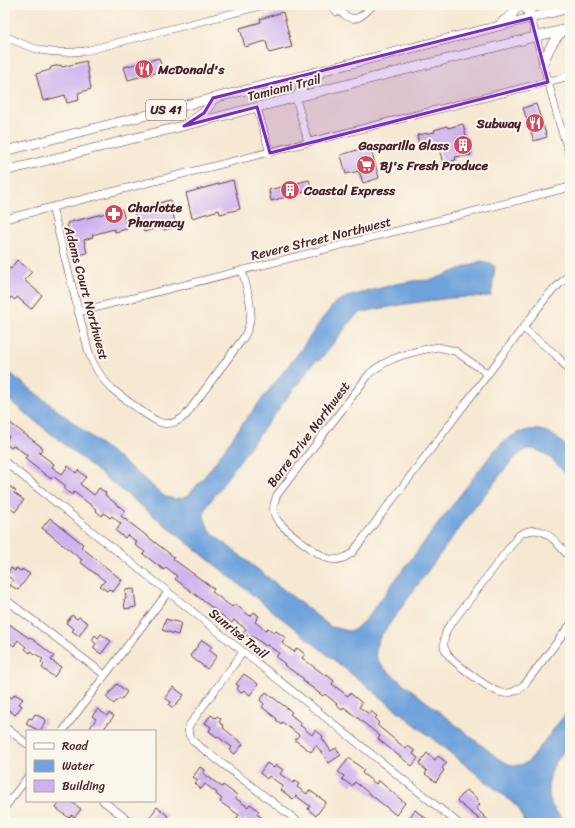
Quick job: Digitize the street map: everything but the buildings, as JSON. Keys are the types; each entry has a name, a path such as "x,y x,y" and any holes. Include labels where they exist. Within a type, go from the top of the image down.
{"main road":[{"path":"496,27 510,17 517,5"},
{"path":"549,5 560,10"},
{"name":"Tamiami Trail","path":"5,151 570,8"},
{"path":"544,64 551,45 556,37 567,29"},
{"name":"Tamiami Trail","path":"5,171 567,29"},
{"path":"296,98 305,83 328,69"},
{"path":"184,126 204,113 211,105 213,98"}],"street":[{"path":"5,36 22,45 44,51 64,53 85,51 264,5"},
{"path":"332,5 335,11 341,9 346,17 356,18 362,15 373,5"},
{"path":"522,5 531,18"},
{"path":"531,5 531,18 559,122 570,156"},
{"path":"5,219 570,76"},
{"path":"296,98 308,142"},
{"path":"258,107 270,152"},
{"name":"Revere Street Northwest","path":"78,312 570,187"},
{"name":"Adams Court Northwest","path":"52,207 88,353 93,365 100,376 112,389 154,420 162,424 171,424 186,415 244,338 248,330 252,313 242,270"},
{"name":"Barre Drive Northwest","path":"488,374 455,351 438,347 400,356 376,368 364,380 277,495 274,503 274,512 277,520 321,555 333,560 345,558 352,553 523,328 548,295 570,274"},
{"path":"523,328 555,354 570,371"},
{"name":"Sunrise Trail","path":"5,462 458,823"},
{"path":"570,558 551,537 544,532 535,530 526,531 519,535 447,629 444,637 444,646 447,654 453,660 493,690 502,694 510,693 518,690 525,684 570,625"},
{"path":"64,730 168,592"},
{"path":"5,599 105,675"},
{"path":"242,652 188,727 189,735 194,742 300,823"},
{"path":"5,727 26,743"},
{"path":"5,807 26,779"},
{"path":"103,802 132,823"}],"highlighted area":[{"path":"531,18 548,82 270,153 257,107 184,126 204,113 213,98"}],"water":[{"path":"481,261 491,263 495,267 491,296 450,298 412,303 359,313 355,316 319,361 316,360 245,453 207,506 204,514 208,527 214,535 331,627 349,631 354,630 366,619 499,446 518,433 533,430 541,430 549,433 560,441 570,451 570,479 551,459 540,451 527,449 516,457 506,467 461,525 380,637 376,646 376,654 379,662 385,669 506,763 520,765 528,762 570,708 570,742 553,766 548,785 552,806 565,823 523,823 523,817 518,807 5,397 5,369 131,468 164,496 174,499 181,498 189,495 209,471 243,423 300,351 335,303 347,297 396,284 432,280"}],"place":[{"name":"McDonald's","path":"144,69"},
{"name":"Subway","path":"535,123"},
{"name":"Gasparilla Glass","path":"463,145"},
{"name":"Bj's Fresh Produce","path":"366,165"},
{"name":"Coastal Express","path":"290,190"},
{"name":"Charlotte Pharmacy","path":"114,214"}]}
